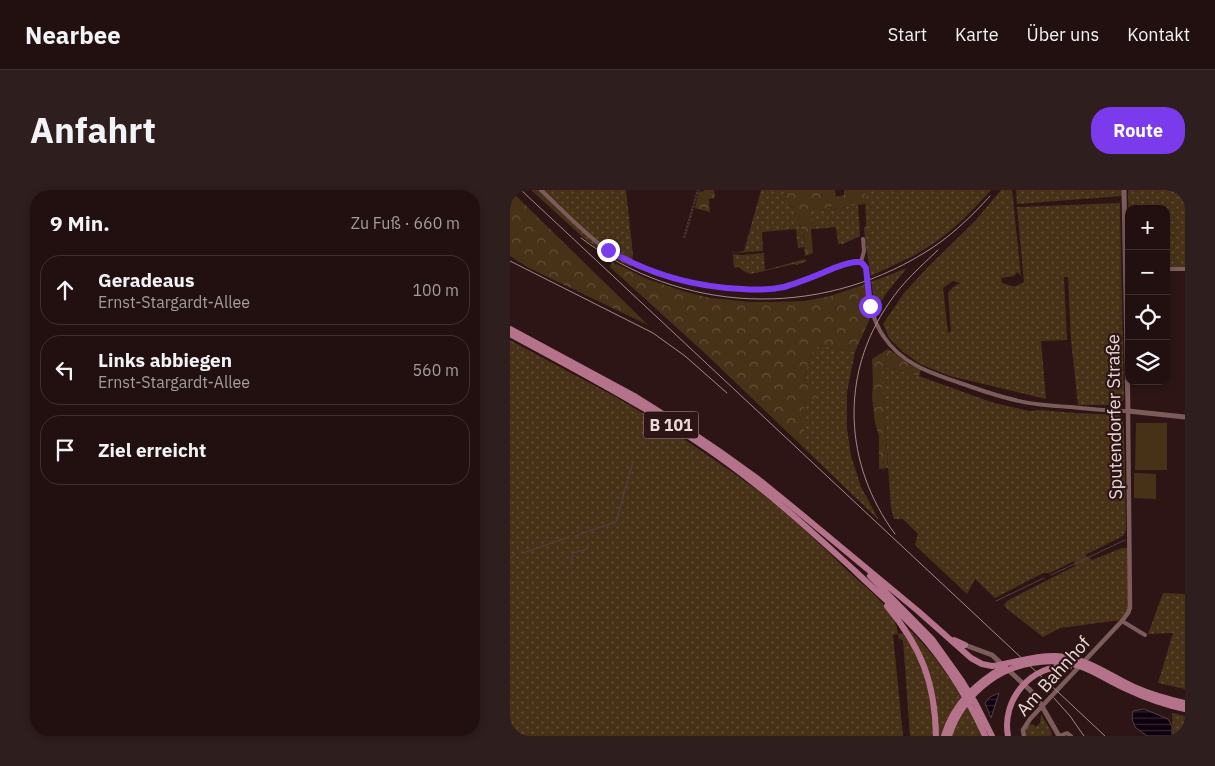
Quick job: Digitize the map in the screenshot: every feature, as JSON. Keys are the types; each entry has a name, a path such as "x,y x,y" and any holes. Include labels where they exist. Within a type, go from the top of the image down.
{"highway":[{"name":"B 101","path":"510,329 636,397 699,437 758,479 836,544 932,640 962,681 992,736"},
{"name":"B 101","path":"510,334 676,428 755,483 786,509 872,587 928,643 954,679 971,707 985,736"},
{"path":"836,544 975,661 998,670 1019,666 1031,660 1088,666 1153,695 1185,703"},
{"path":"872,587 899,621 918,651 930,684 934,702 936,736"},
{"path":"946,636 965,645"},
{"path":"949,736 960,708 968,694 998,670 1010,663 1054,656 1076,659 1130,691 1146,698 1185,709"},
{"path":"1008,736 1007,721 1009,710 1018,691 1031,678 1043,671 1068,665"},
{"path":"944,736 951,718 960,708"}],"main road":[{"name":"Sputendorfer Straße","path":"1124,190 1126,250"},
{"name":"Sputendorfer Straße","path":"1127,295 1128,411"},
{"path":"1128,411 1185,417"},
{"path":"965,645 992,655 1030,690 1059,736"}],"street":[{"path":"541,190 594,240 608,250 647,269 690,282 734,289 771,289 791,284 855,261 861,262 866,272 872,311 882,335 901,356 920,368 993,394 1034,404 1128,411"},
{"path":"861,262 864,251 863,239"},
{"path":"1170,269 1185,269"},
{"name":"Sputendorfer Straße","path":"1108,636 1122,621 1130,608 1128,411"},
{"path":"1122,621 1145,634"},
{"name":"Am Bahnhof","path":"1024,736 1023,730 1030,719 1108,636"},
{"path":"1059,736 1067,733 1071,736"}],"green space":[{"path":"510,190 648,325 529,268 510,256"},
{"path":"531,190 626,190 633,255 631,267 609,256 586,240"},
{"path":"704,190 714,190 715,198 709,199 710,212 695,208 699,191 703,192"},
{"path":"761,190 783,190 800,225 805,247 798,248 796,229 762,232 763,251 731,253 744,251"},
{"path":"783,190 835,190 836,197 844,195 844,190 865,190 866,204 845,206 840,212 832,206 818,212 809,207 815,229 811,229 813,253 805,256 802,231"},
{"path":"865,190 991,190 965,218 945,235 924,250 871,276 864,227 866,226"},
{"path":"1001,190 1012,190 1021,276 1017,272 1014,276 1001,278 1002,283 1015,286 1024,282 1017,207 1120,203 1124,399 1119,405 1078,405 1071,340 1068,277 1064,277 1067,340 1041,341 1046,399 950,376 920,364 903,352 889,338 883,324 904,293 976,220","holes":["953,281 960,283 948,293 951,331 948,333 943,288"]},
{"path":"1016,190 1122,190 1122,196 1017,204"},
{"path":"1128,190 1185,190 1185,267 1170,267 1170,205 1128,205"},
{"path":"858,204 860,236 843,244 838,244 836,227 815,229 807,209 809,207 824,210 832,206 840,212 845,206"},
{"path":"764,253 765,270 805,259 807,261 797,265 794,264 751,274 738,267 734,268 733,254"},
{"path":"611,261 647,279 686,292 711,298 750,302 805,301 830,296 866,284 868,308 871,316 855,352 819,345 810,356 804,380 817,397 804,402 804,448 709,357 610,267"},
{"path":"907,268 888,291 876,309 871,282"},
{"path":"510,340 632,406 733,473 789,516 880,600 892,616 898,634 893,635 903,736 510,736"},
{"path":"819,345 855,352 847,392 847,428 851,456 861,487 879,520 804,448 804,401 816,397 804,380 810,356"},
{"path":"888,349 921,370 919,376 882,366 888,468 879,469 879,436 875,423 872,398 872,359"},
{"path":"882,366 919,376 991,402 1029,411 1119,415 1122,418 1124,429 1126,530 1123,536 1085,555 1092,560 1122,548 1128,548 1129,607 1121,620 1060,628 1043,637 1004,605 1007,601 1075,566 1074,561 1050,573 1043,573 995,598 975,579 967,594 915,545 918,534 903,519 894,519 891,508"},
{"path":"1136,423 1167,423 1167,470 1135,470"},
{"path":"1134,473 1156,474 1156,499 1134,498"},
{"path":"1163,593 1185,594 1185,689 1158,683 1173,633 1148,634"},
{"path":"903,623 927,648 945,671 965,703 981,736 938,736 934,692"},
{"path":"906,633 915,648 930,693 935,736 910,736 903,640 899,639 898,634"},
{"path":"1172,713 1185,716 1185,736 1173,736"},
{"path":"1041,714 1052,735 1026,736 1028,725 1033,724 1036,727 1040,723"}],"shaded area":[{"path":"999,693 991,718 985,703 990,697"},
{"path":"1144,709 1168,719 1172,726 1172,735 1147,736 1135,727 1132,719 1133,711"}],"waterway":[{"path":"575,536 616,522 633,462"},
{"path":"523,553 569,537"},
{"path":"1051,575 1125,540"},
{"path":"571,566 573,553 585,550 589,545"},
{"path":"510,558 515,554"},
{"path":"996,601 1044,578"}],"tunnel":[{"path":"684,238 698,190"}],"railway":[{"path":"521,190 1105,736"},
{"path":"581,238 620,263 662,282 705,294 750,299 795,297 839,289 883,274 924,253 959,227 990,196"},
{"path":"895,534 878,507 866,479 858,450 854,420 855,390 862,360 873,331 889,303 905,282 938,250"},
{"path":"510,261 653,333 685,356 727,393"},
{"path":"1054,698 1084,736"}],"route":[{"path":"608,250 647,269 680,280 734,289 755,290 777,288 855,261 860,262 866,268 870,306"}]}
